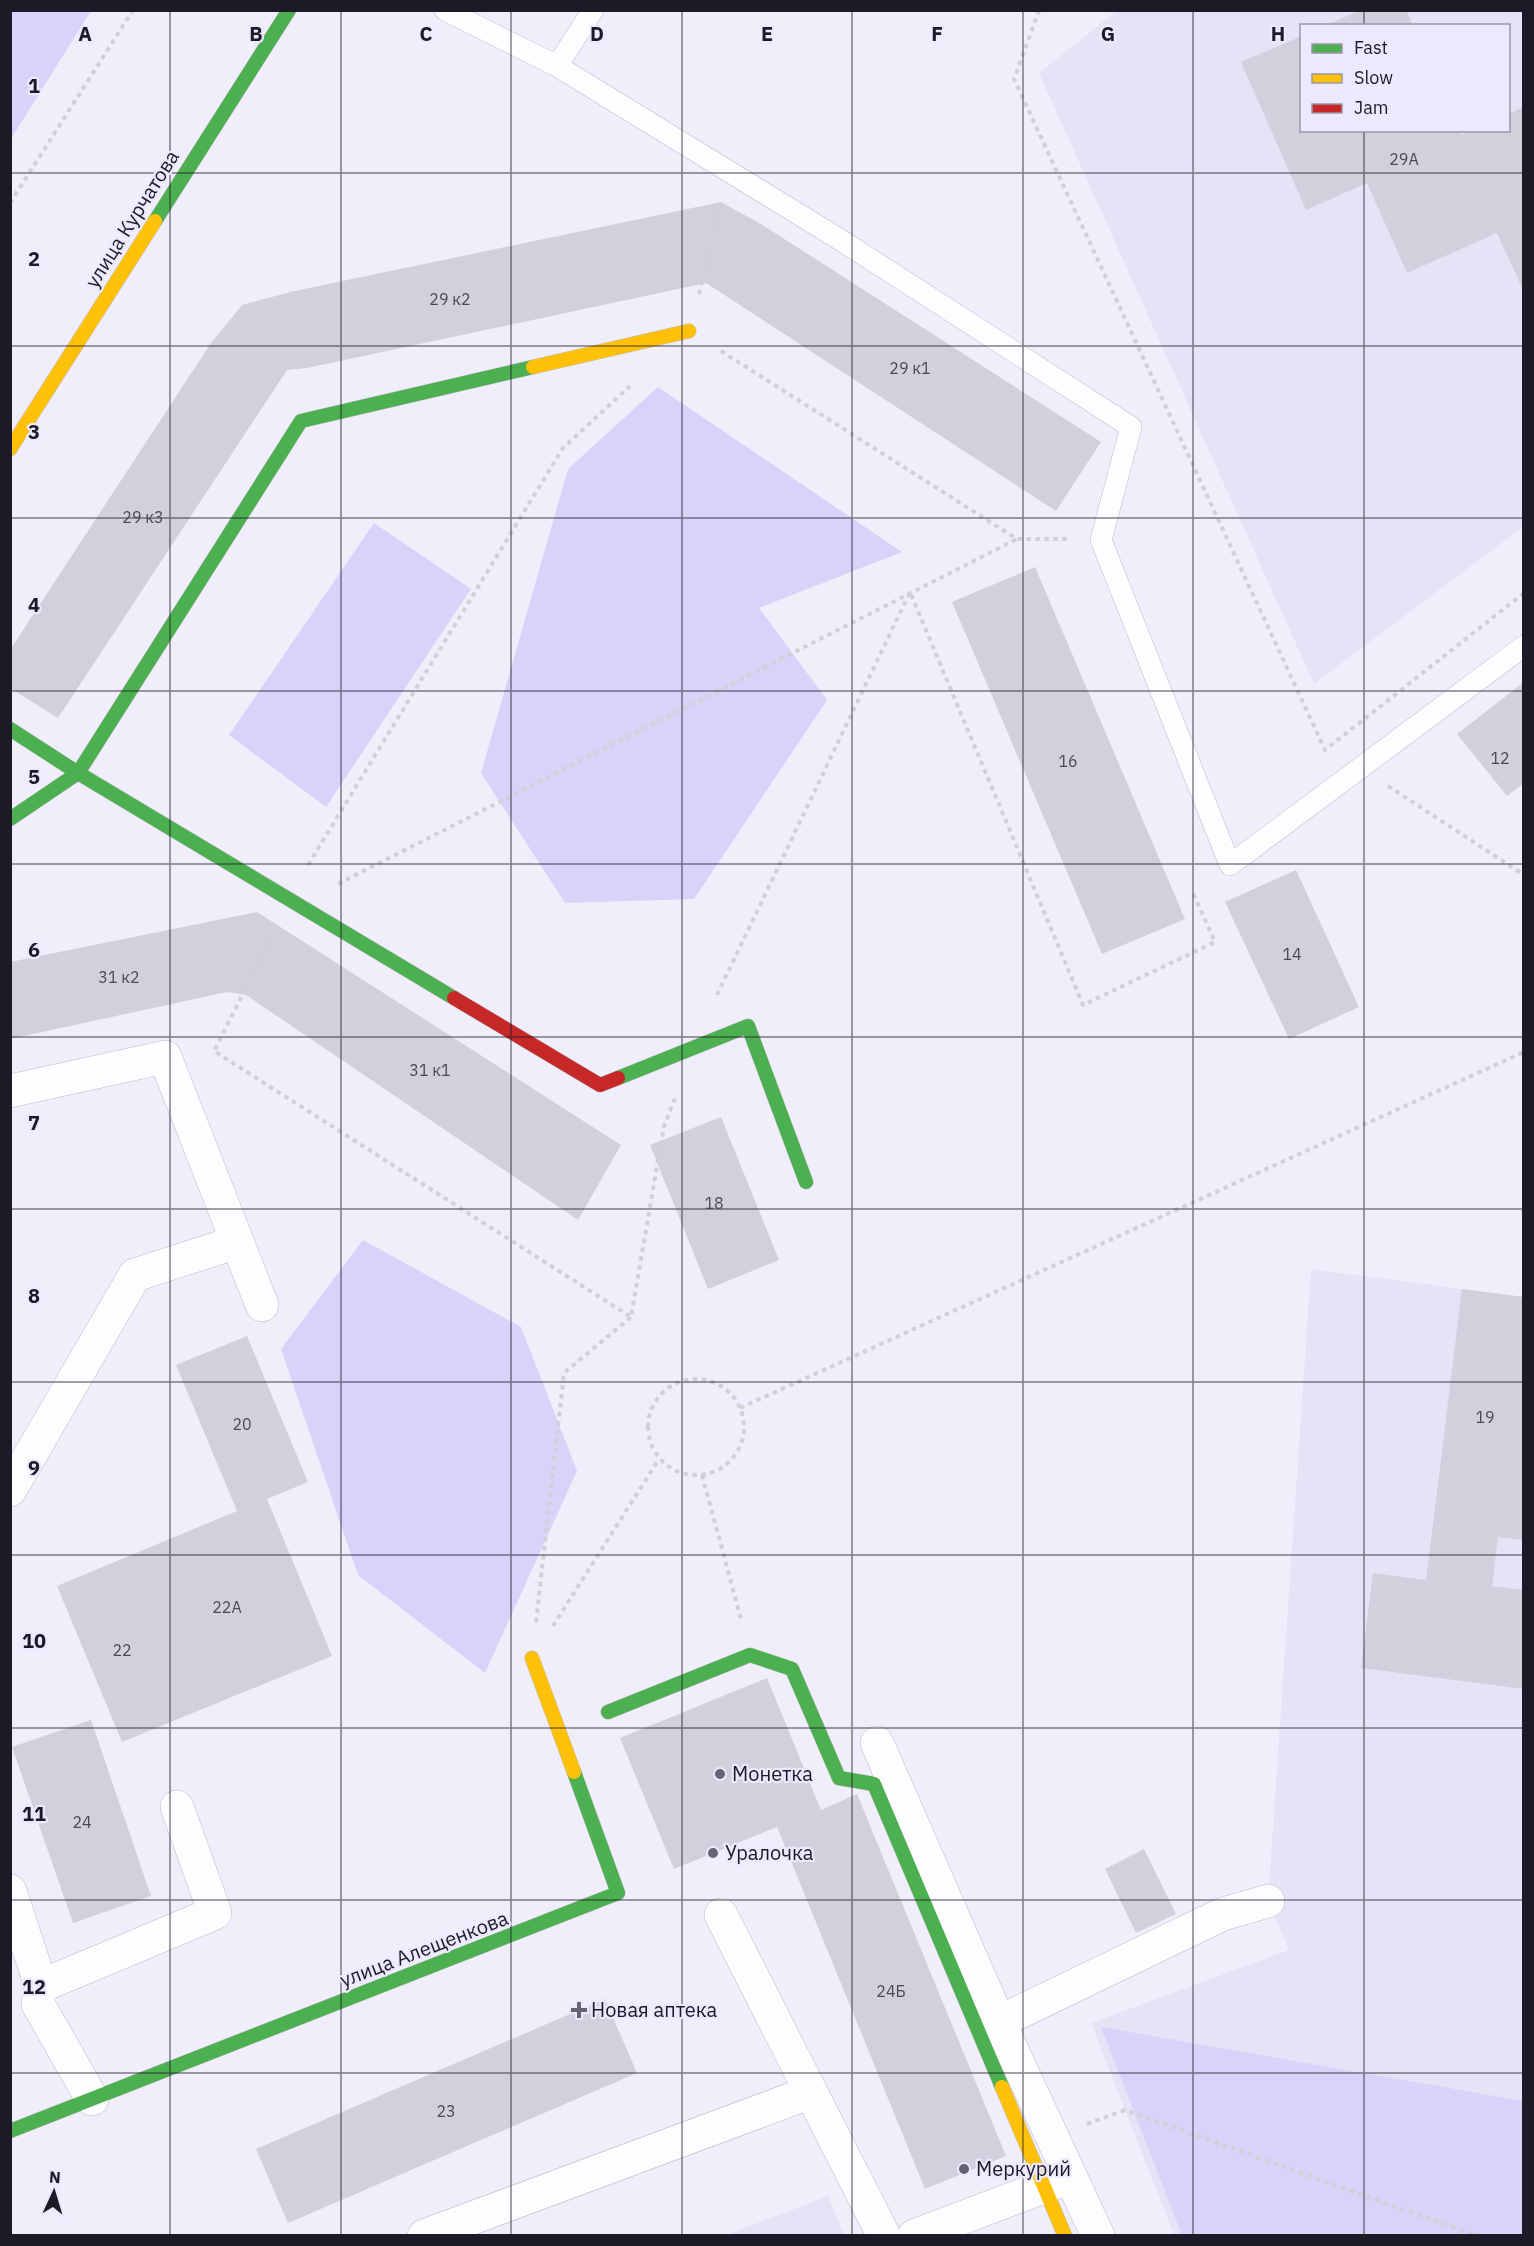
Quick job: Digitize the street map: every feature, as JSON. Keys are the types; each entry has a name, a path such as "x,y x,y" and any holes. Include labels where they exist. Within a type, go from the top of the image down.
{"street":[{"name":"улица Курчатова","path":"10,449 289,10"},
{"path":"10,819 78,773 301,421 690,331"},
{"path":"10,729 78,773 600,1085 748,1026 806,1182"},
{"path":"10,1091 165,1057 262,1305"},
{"path":"10,1490 135,1275 237,1242"},
{"path":"608,1712 750,1655 792,1669 838,1778 874,1784 1057,2182 1098,2235"},
{"name":"улица Алещенкова","path":"10,2131 618,1893 532,1658"},
{"path":"877,1743 1052,2137 1065,2235"},
{"path":"41,1986 215,1913 177,1807"},
{"path":"10,1891 17,1931 41,1986 38,2004 92,2099"},
{"path":"999,2022 1222,1914 1268,1901"},
{"path":"721,1915 884,2235"},
{"path":"424,2235 811,2092"},
{"path":"914,2235 1057,2182"}],"lane":[{"path":"445,10 557,66 839,238 1131,427 1101,540 1230,865 1524,646"},
{"path":"557,66 593,10"}],"path":[{"path":"10,203 133,10"},
{"path":"1039,10 1014,79 1325,750 1361,768 1524,875"},
{"path":"721,202 690,331 1017,539"},
{"path":"296,903 309,865 562,448 630,385"},
{"path":"296,903 1017,539 1101,540"},
{"path":"910,592 1083,1005 1215,942 1193,893"},
{"path":"532,1658 564,1374 631,1317 664,1126 717,995 910,592"},
{"path":"1325,750 1524,593"},
{"path":"268,943 214,1052 631,1317"},
{"path":"740,1408 1524,1052"},
{"path":"704,1379 715,1383 731,1394 740,1408 745,1424 742,1442 735,1457 722,1468 702,1475 678,1473 658,1459 649,1442 647,1422 653,1404 665,1389 682,1380 704,1379"},
{"path":"532,1658 658,1459"},
{"path":"702,1475 750,1655"},
{"path":"1052,2137 1125,2110 1478,2235"}],"shaded area":[{"path":"10,11 91,11 11,139"},
{"path":"1117,11 1523,11 1523,527 1314,684 1039,73"},
{"path":"658,387 902,552 759,608 827,700 694,899 565,903 481,773 568,469"},
{"path":"374,523 471,589 326,807 229,735"},
{"path":"363,1240 521,1327 577,1471 485,1673 358,1575 281,1349"},
{"path":"1311,1269 1523,1297 1523,2235 1174,2235 1091,2023 1289,1950 1268,1901"},
{"path":"1101,2027 1523,2101 1523,2235 1182,2235"},
{"path":"828,2196 844,2235 726,2235"}],"building":[{"path":"1360,10 1406,10 1412,24 1329,24"},
{"path":"1300,37 1300,132 1460,132 1461,135 1467,132 1510,132 1510,113 1524,107 1524,292 1497,233 1407,273 1367,183 1306,210 1241,62"},
{"path":"721,202 761,224 1101,442 1056,511 706,283 307,368 287,370 58,718 10,688 10,650 211,343 242,305 290,292"},
{"path":"1035,567 1185,919 1102,954 952,602"},
{"path":"1524,682 1524,783 1507,796 1457,734"},
{"path":"1296,870 1359,1007 1289,1039 1225,902"},
{"path":"257,912 621,1145 578,1220 246,995 227,992 10,1039 10,962"},
{"path":"721,1117 779,1260 708,1289 650,1145"},
{"path":"1462,1289 1524,1297 1524,1540 1498,1537 1492,1586 1524,1590 1524,1689 1361,1668 1373,1573 1426,1580"},
{"path":"247,1336 308,1482 267,1499 332,1656 122,1742 57,1586 237,1511 176,1365"},
{"path":"767,1678 821,1810 857,1794 1006,2156 925,2189 777,1827 674,1869 620,1738"},
{"path":"91,1720 151,1896 73,1923 12,1747"},
{"path":"1144,1849 1176,1914 1136,1933 1105,1869"},
{"path":"605,1999 637,2073 288,2223 256,2149"}],"traffic: fast":[{"path":"155,221 289,10"},
{"path":"10,819 78,773 301,421 533,367"},
{"path":"10,729 78,773 454,998"},
{"path":"618,1078 748,1026 806,1182"},
{"path":"608,1712 750,1655 792,1669 839,1778 874,1784 1002,2087"},
{"path":"10,2131 618,1893 574,1772"}],"traffic: slow":[{"path":"10,449 155,221"},
{"path":"533,367 689,331"},
{"path":"532,1658 574,1772"},
{"path":"1002,2087 1065,2236"}],"traffic: jam":[{"path":"454,998 600,1085 618,1078"}],"place":[{"name":"Монетка","path":"720,1774"},
{"name":"Уралочка","path":"713,1853"},
{"name":"Новая аптека","path":"579,2010"},
{"name":"Меркурий","path":"964,2169"}]}
